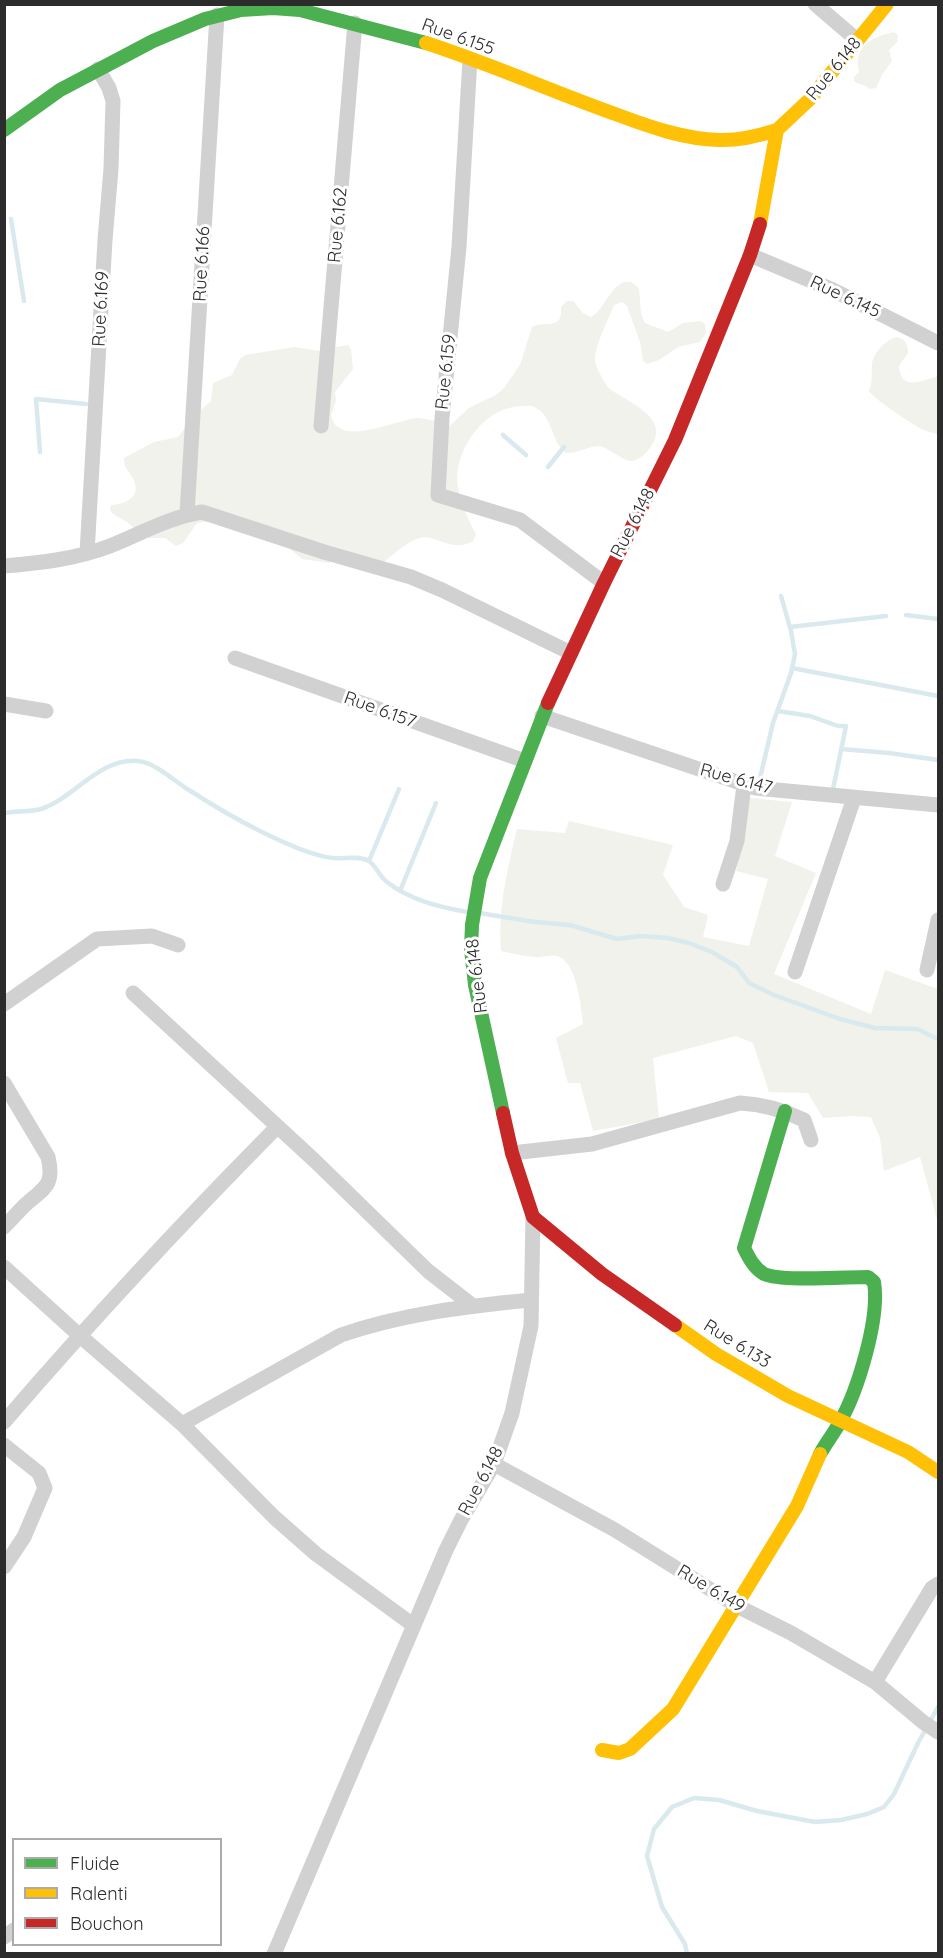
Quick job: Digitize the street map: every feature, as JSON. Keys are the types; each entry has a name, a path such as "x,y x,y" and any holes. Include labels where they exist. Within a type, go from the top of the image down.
{"street":[{"path":"815,4 857,40"},
{"name":"Rue 6.148","path":"274,1953 413,1625 456,1530 494,1464 512,1413 523,1370 531,1326 534,1264 533,1217 512,1153 475,986 471,949 476,898 488,854 542,716 604,583 675,440 750,255 763,214 777,130 810,99 887,4"},
{"name":"Rue 6.155","path":"4,130 50,97 98,69 164,36 194,22 258,6 319,9 355,23 429,44 579,102 669,133 726,142 752,139 777,130"},
{"name":"Rue 6.166","path":"187,514 217,15"},
{"name":"Rue 6.162","path":"321,426 355,23"},
{"name":"Rue 6.159","path":"470,59 459,247 441,418 438,495 520,520 604,583"},
{"name":"Rue 6.169","path":"87,553 111,169 113,100 98,69"},
{"name":"Rue 6.145","path":"750,255 833,290 939,343"},
{"path":"4,566 30,564 87,553 187,514 202,512 214,514 324,552 411,577 571,652"},
{"name":"Rue 6.157","path":"235,658 525,761"},
{"path":"4,704 46,711"},
{"name":"Rue 6.147","path":"542,716 744,785 777,791 939,805"},
{"path":"723,884 736,842 744,785"},
{"path":"795,972 854,798"},
{"path":"927,970 939,920"},
{"path":"4,1004 97,939 152,936 178,945"},
{"path":"133,993 277,1126 428,1271 473,1306"},
{"path":"4,1083 48,1157 51,1171 46,1188 4,1227"},
{"path":"512,1153 592,1144 740,1103 757,1104 785,1111 804,1120 811,1140"},
{"path":"602,1750 619,1753 630,1749 673,1709 797,1506 821,1452 841,1421 867,1356 876,1295 874,1282 868,1277 858,1276 776,1278 765,1275 750,1263 744,1248 785,1111"},
{"path":"4,1422 79,1335 189,1215 277,1126"},
{"name":"Rue 6.133","path":"533,1217 602,1274 716,1354 788,1396 908,1452 939,1472"},
{"path":"4,1267 182,1424 274,1517 316,1554 413,1625"},
{"path":"182,1424 341,1335 369,1325 473,1306 531,1300"},
{"path":"4,1445 39,1473 45,1488 24,1537 4,1567"},
{"name":"Rue 6.149","path":"494,1464 615,1530 738,1606 791,1633 875,1683 938,1732"},
{"path":"875,1683 932,1588 939,1584"}],"shaded area":[{"path":"894,32 898,35 897,42 889,50 892,61 876,88 870,89 854,81 854,77 859,72 859,55 866,44"},
{"path":"624,282 631,282 639,288 641,314 645,323 668,332 683,323 701,321 705,324 706,333 700,342 678,347 659,360 647,364 643,361 640,342 627,306 622,302 614,305 598,344 596,365 610,389 636,405 652,420 656,428 656,437 650,448 643,456 631,461 600,446 566,453 557,443 542,412 528,406 511,407 500,411 480,425 466,445 458,468 459,494 476,534 473,541 453,545 424,537 408,544 381,565 340,557 329,563 302,559 290,549 288,539 209,521 197,523 183,543 176,546 165,538 149,538 141,535 110,510 111,505 130,499 135,492 136,487 126,468 124,458 154,442 178,437 196,414 211,401 213,383 232,375 240,359 245,355 295,347 326,352 332,348 348,345 351,349 353,369 335,392 336,400 331,415 336,425 344,430 368,430 419,418 435,421 443,432 469,408 496,395 504,388 520,365 532,327 556,322 561,314 561,307 567,301 573,301 583,313 591,317 600,309 614,289"},
{"path":"897,337 904,340 908,349 899,367 904,380 920,382 938,376 938,434 912,423 886,406 869,391 874,357 884,344"},
{"path":"750,798 792,802 775,856 816,873 774,974 871,1014 885,970 938,989 938,1223 920,1157 884,1171 880,1138 871,1117 823,1118 808,1093 769,1092 753,1043 736,1036 653,1058 659,1119 593,1131 580,1083 568,1083 556,1038 583,1024 577,985 569,966 557,956 534,957 501,951 502,904 517,829 565,833 569,821 673,845 663,875 684,907 708,915 703,937 749,946 768,879 736,871"}],"waterway":[{"path":"11,219 24,301"},
{"path":"40,452 36,399 86,404"},
{"path":"503,435 526,455"},
{"path":"548,467 564,447"},
{"path":"760,778 773,723 791,673 795,654 781,596"},
{"path":"906,615 938,619"},
{"path":"790,627 886,616"},
{"path":"792,668 938,696"},
{"path":"778,711 810,716 838,726 846,726 833,789"},
{"path":"841,749 938,760"},
{"path":"4,813 41,809 53,804 111,765 124,762 145,762 242,822 277,839 324,857 365,859 385,880 405,894 435,905 467,912"},
{"path":"369,861 399,789"},
{"path":"400,891 436,803"},
{"path":"479,913 570,925 617,939 640,936 668,938 689,943 712,952 737,967 749,983 774,995 840,1019 875,1028 917,1029 938,1039"},
{"path":"687,1954 685,1944 662,1907 647,1856 654,1829 672,1807 694,1798 719,1800 757,1811 815,1822 841,1820 867,1814 884,1807 894,1794 938,1707"}],"traffic: fast":[{"path":"4,130 60,90 153,41 205,19 241,10 273,8 300,10 426,43"},
{"path":"503,1113 475,985 471,949 472,925 480,878 548,703"},
{"path":"785,1111 744,1248 746,1252 757,1269 772,1276 784,1278 868,1277 874,1282 874,1315 866,1354 847,1408 820,1454"}],"traffic: slow":[{"path":"760,224 777,130 810,99 887,4"},
{"path":"426,43 630,119 680,135 726,140 748,138 777,130"},
{"path":"675,1325 716,1354 788,1396 908,1452 938,1472"},
{"path":"602,1750 619,1753 630,1749 673,1709 797,1506 820,1454"}],"traffic: jam":[{"path":"548,703 675,440 750,255 760,224"},
{"path":"503,1113 512,1153 533,1217 602,1274 675,1325"}]}
